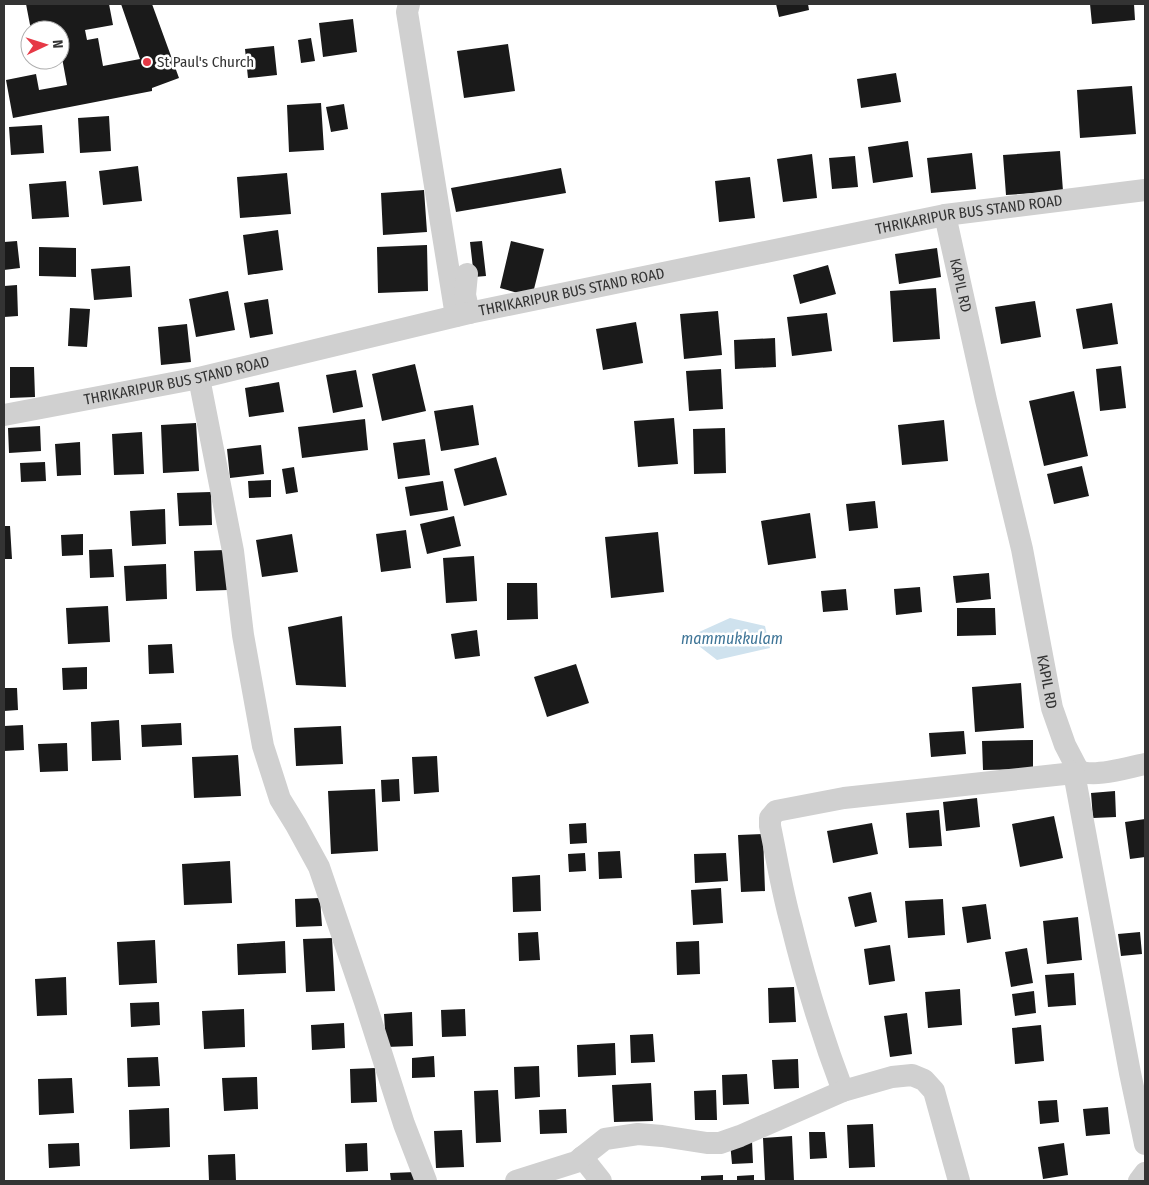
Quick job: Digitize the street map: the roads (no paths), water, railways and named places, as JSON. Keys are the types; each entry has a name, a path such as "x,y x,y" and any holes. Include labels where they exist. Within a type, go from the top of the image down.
{"street":[{"path":"409,4 407,12 462,315"},
{"name":"THRIKARIPUR BUS STAND ROAD","path":"4,416 199,378 462,315 945,215 1145,190"},
{"name":"KAPIL RD","path":"945,215 986,400 1022,549 1052,708 1076,772 1130,1074 1145,1144"},
{"path":"462,315 467,274"},
{"path":"199,378 233,551 243,636 263,746 280,798 320,867 404,1124 426,1181"},
{"path":"843,1091 828,1053 790,922 770,826 770,818 776,810 844,798 1076,772 1094,774 1145,764"},
{"path":"516,1181 576,1162 605,1139 638,1134 720,1143 843,1091 892,1077 912,1075 924,1080 934,1091 958,1181"},
{"path":"582,1158 601,1181"},
{"path":"1139,1181 1145,1173"}],"water":[{"name":"mammukkulam","path":"730,618 765,626 770,648 717,660 695,643 699,632"}],"place":[{"name":"St Paul's Church","path":"147,62"}]}
